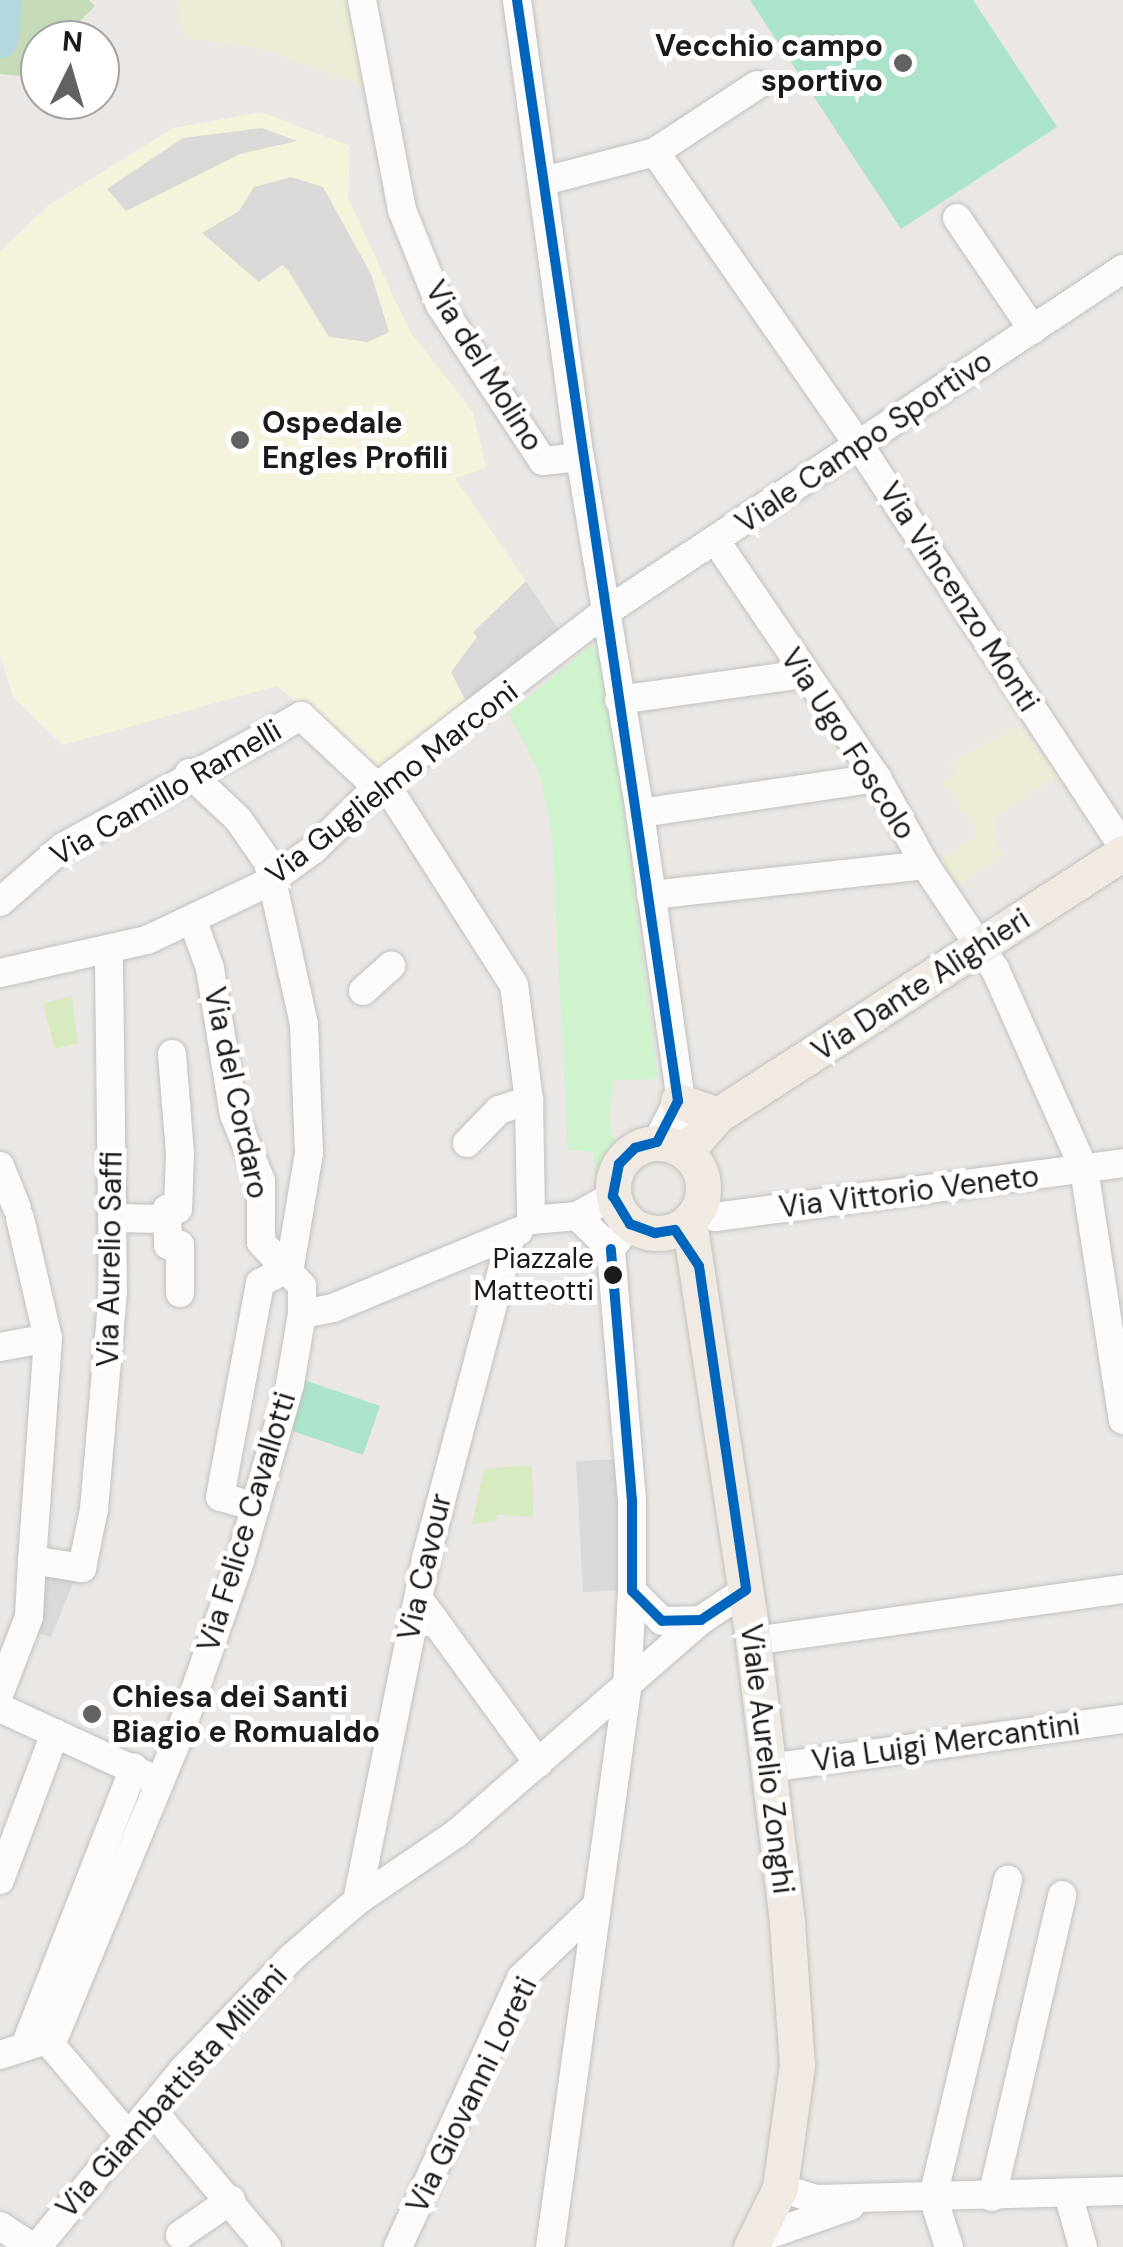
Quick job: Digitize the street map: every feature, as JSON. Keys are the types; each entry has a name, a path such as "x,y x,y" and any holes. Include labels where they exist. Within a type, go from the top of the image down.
{"main road":[{"name":"Via Dante Alighieri","path":"679,1151 718,1115 981,947 1123,850"},
{"path":"678,1101 718,1115"},
{"path":"635,1148 679,1151 703,1188 687,1220 655,1233 618,1223 619,1164 635,1148"},
{"name":"Viale Aurelio Zonghi","path":"687,1220 700,1266 753,1640 797,2065 780,2188 754,2243"}],"street":[{"name":"Via del Molino","path":"362,0 402,210 440,305 543,462 580,457"},
{"path":"517,0 580,457 640,813 678,1101 679,1151"},
{"path":"544,181 655,152 756,85"},
{"name":"Via Vincenzo Monti","path":"655,152 859,445 1123,850"},
{"path":"957,218 1032,330"},
{"name":"Viale Campo Sportivo","path":"604,613 1123,269"},
{"name":"Via Ugo Foscolo","path":"716,541 802,674 878,778 925,865 981,947 1084,1169 1123,1420"},
{"name":"Via Guglielmo Marconi","path":"0,973 109,949 192,919 268,882 382,786 604,613"},
{"path":"619,700 802,674"},
{"name":"Via Camillo Ramelli","path":"0,902 62,847 189,773 301,716 382,786"},
{"path":"189,773 238,819 268,862 268,882 304,1024 309,1153 290,1267 260,1284 220,1497 256,1507"},
{"path":"640,813 878,778"},
{"name":"Via Cavour","path":"357,1901 420,1599 521,1229 529,1100 514,985 382,786"},
{"path":"651,895 925,865"},
{"name":"Via del Cordaro","path":"192,919 210,968 234,1116 261,1181 261,1242 290,1267"},
{"name":"Via Aurelio Saffi","path":"32,1560 82,1568 101,1460 115,1218 109,949"},
{"path":"363,992 391,966"},
{"path":"172,1054 180,1154 178,1209 167,1209 167,1219 168,1245 180,1245 180,1294"},
{"path":"467,1143 499,1110 529,1100"},
{"name":"Via Vittorio Veneto","path":"687,1220 1123,1163"},
{"path":"0,1166 19,1213 48,1338 28,1617 0,1692"},
{"path":"578,1216 618,1223"},
{"path":"302,1314 521,1229 578,1216 618,1223"},
{"path":"115,1218 167,1219"},
{"name":"Via Giovanni Loreti","path":"550,2247 627,1688 632,1502 618,1223"},
{"name":"Via Felice Cavallotti","path":"25,2049 159,1782 256,1507 290,1384 302,1314 302,1286 290,1267"},
{"path":"0,1347 48,1338"},
{"path":"753,1640 1123,1589"},
{"name":"Via Giambattista Miliani","path":"34,2247 127,2134 250,1999 357,1901 457,1833 701,1620 746,1590"},
{"path":"632,1591 662,1621 701,1620"},
{"path":"420,1599 538,1763"},
{"path":"0,1708 159,1782"},
{"name":"Via Luigi Mercantini","path":"769,1768 1123,1719"},
{"path":"0,1880 55,1734"},
{"path":"127,2134 25,2049 134,1768"},
{"path":"948,2247 934,2197 1008,1880"},
{"path":"992,2197 1062,1894"},
{"name":"Via Giovanni Loreti","path":"398,2247 520,1978 596,1906"},
{"path":"152,2110 267,2247"},
{"path":"780,2188 817,2199 1123,2191"},
{"path":"1068,2194 1083,2247"},
{"path":"754,2243 880,2196"},
{"path":"180,2235 231,2200"},
{"path":"0,2226 34,2247"}],"shaded area":[{"name":"Ospedale Engles Profili","path":"261,112 350,146 348,198 409,330 473,412 486,468 455,478 561,632 384,776 277,686 63,745 13,697 0,654 0,251 49,205 173,128"},
{"path":"262,128 297,141 240,154 126,211 107,189 183,138"},
{"path":"291,177 323,187 371,274 389,332 368,342 329,337 282,265 259,282 202,233 239,211 254,187"},
{"path":"526,581 561,632 469,707 451,672 477,637 473,632"},
{"path":"619,1459 626,1590 583,1592 576,1461"},
{"path":"37,1567 77,1573 51,1637 32,1632"}],"green space":[{"path":"0,0 89,0 95,6 81,20 20,20 20,76 0,74"},
{"path":"177,0 354,0 372,88 256,48 183,38"},
{"name":"Vecchio campo sportivo","path":"750,0 973,0 1057,127 901,229"},
{"path":"592,645 606,673 658,1079 614,1080 609,1120 618,1156 597,1182 593,1152 568,1150 552,834 539,772 508,713"},
{"path":"1019,725 1059,775 998,815 994,839 1004,855 955,888 937,862 977,834 944,783 957,773 949,762"},
{"path":"72,996 78,1043 55,1049 43,1003"},
{"path":"301,1379 380,1406 363,1455 284,1428"},
{"path":"532,1465 533,1517 497,1515 496,1521 472,1524 484,1469"}],"waterway":[{"path":"0,40 4,0"}],"transit line":[{"path":"517,0 678,1101 657,1142 635,1148 619,1164 613,1196 630,1224 655,1233 675,1230 699,1266 746,1590 701,1620 662,1621 632,1591 632,1501 611,1249"}],"place":[{"name":"Vecchio campo sportivo","path":"903,63"},
{"name":"Ospedale Engles Profili","path":"240,440"},
{"name":"Piazzale Matteotti","path":"613,1275"},
{"name":"Chiesa dei Santi Biagio e Romualdo","path":"92,1714"}]}
